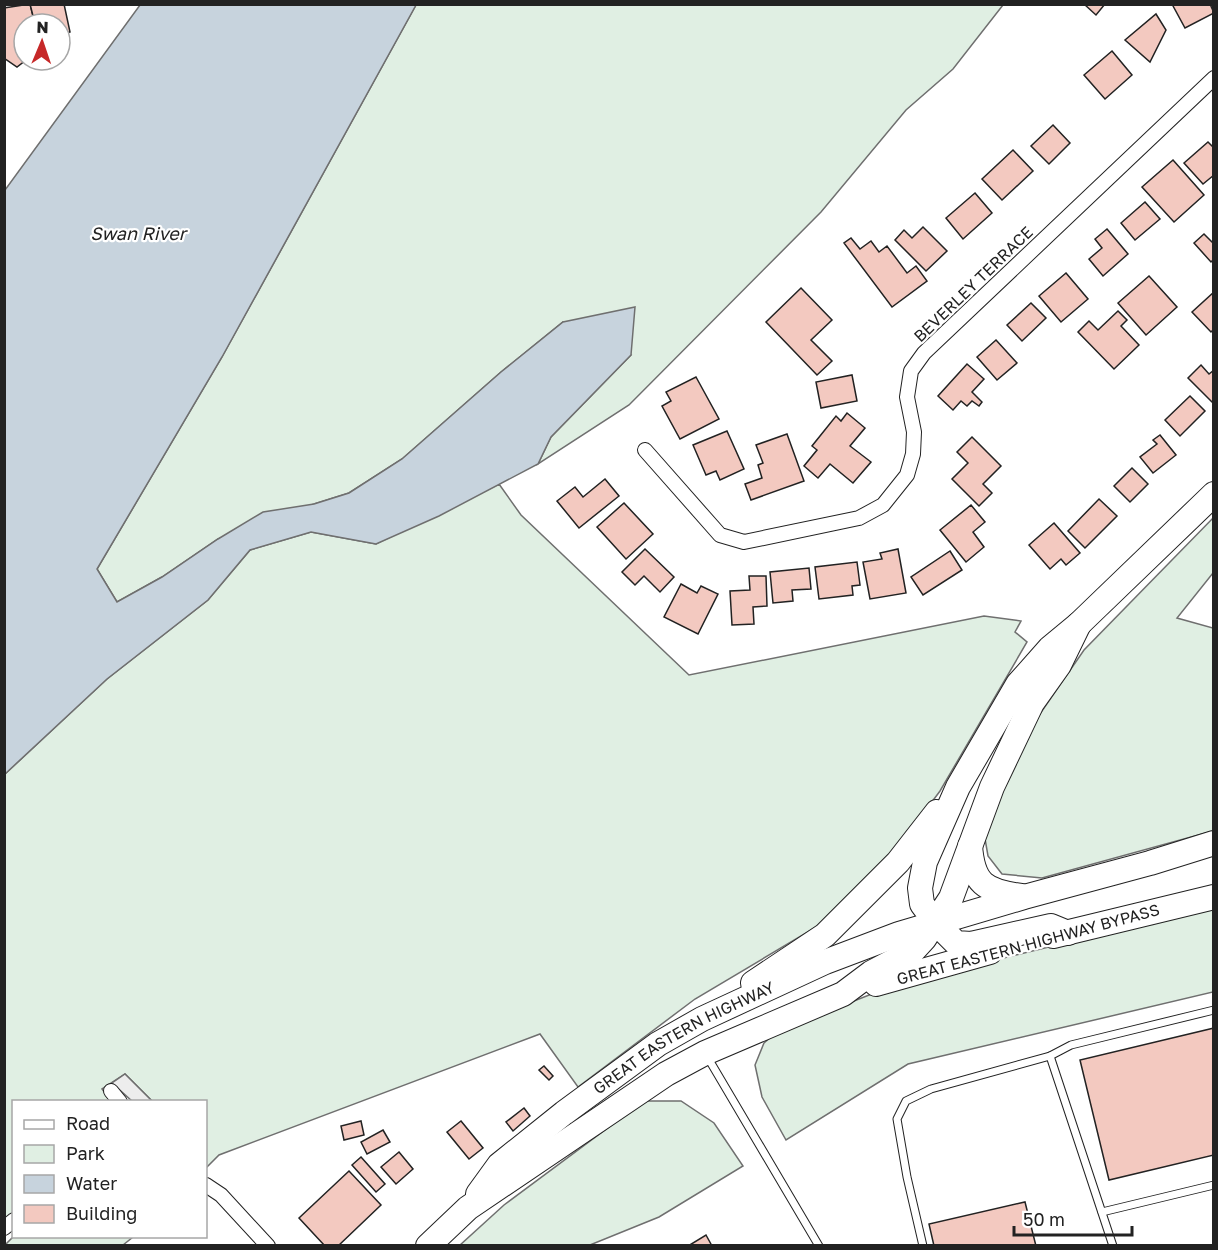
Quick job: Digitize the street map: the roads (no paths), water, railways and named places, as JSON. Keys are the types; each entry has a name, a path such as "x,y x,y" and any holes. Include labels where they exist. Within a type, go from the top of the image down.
{"highway":[{"name":"GREAT EASTERN HIGHWAY","path":"1068,933 1051,926 971,944 956,943 936,923 922,904 920,888 925,862 958,787 1018,684 1050,648 1080,624 1214,494"},
{"name":"GREAT EASTERN HIGHWAY","path":"428,1245 468,1208 666,1074 705,1053 843,994 871,973 913,951 936,923 951,898 992,787 1032,703 1059,665 1080,624"},
{"path":"702,1019 825,935 898,862 958,787"},
{"path":"936,923 1150,864 1214,843"},
{"path":"970,846 974,872 989,889 998,893 1024,897"},
{"name":"GREAT EASTERN HIGHWAY BYPASS","path":"843,994 948,962 1214,897"},
{"name":"GREAT EASTERN HIGHWAY","path":"468,1208 499,1165 564,1113 658,1044 702,1019 825,962 899,933 936,923"}],"street":[{"name":"BEVERLEY TERRACE","path":"645,450 720,535 744,542 859,518 883,504 907,475 913,454 914,432 907,397 910,371 924,353 1214,78"},
{"path":"207,1186 221,1195 268,1245"}],"lane":[{"path":"923,1245 907,1177 897,1119 906,1101 931,1089 1050,1056 1071,1045 1214,1010"},
{"path":"705,1053 819,1245"},
{"path":"1050,1056 1113,1245"},
{"path":"1102,1212 1214,1185"}],"water":[{"name":"Swan River","path":"140,5 416,5 222,357 97,569 117,602 162,577 263,512 314,504 349,493 402,459 501,372 563,322 635,307 631,355 551,437 538,464 439,516 376,544 311,532 250,550 208,600 107,679 5,774 5,190"}]}
